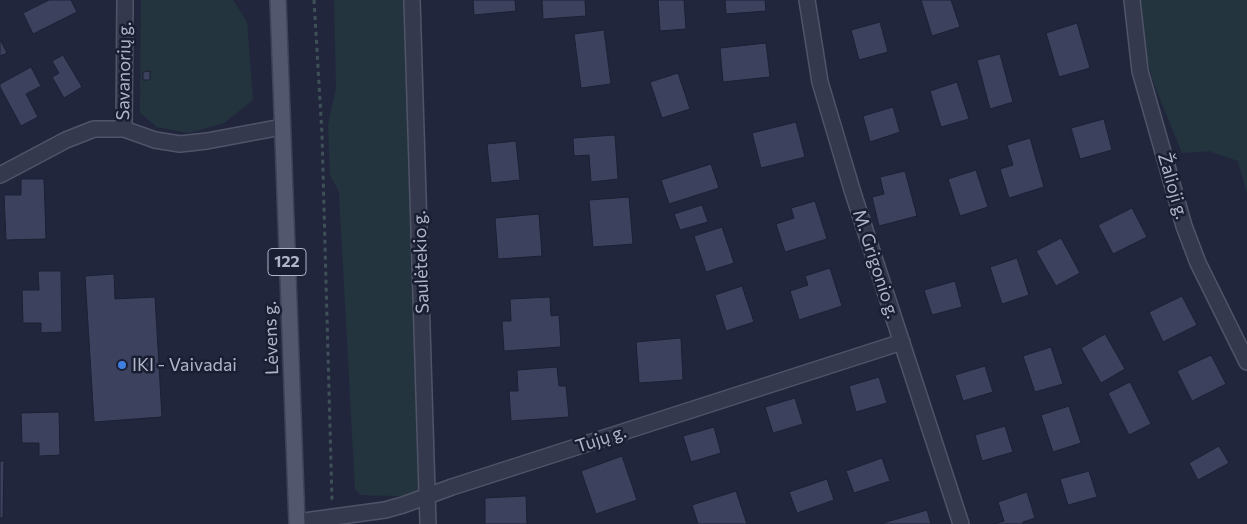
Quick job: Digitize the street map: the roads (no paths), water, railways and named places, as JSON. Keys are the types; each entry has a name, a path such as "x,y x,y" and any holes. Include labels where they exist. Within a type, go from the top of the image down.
{"main road":[{"name":"Lėvens g.","path":"278,0 297,523"}],"street":[{"name":"Savanorių g.","path":"0,175 66,140 94,130 124,129 125,0"},
{"name":"Saulėtekio g.","path":"412,0 428,524"},
{"name":"M. Grigonio g.","path":"807,0 820,82 853,193 961,524"},
{"name":"Žalioji g.","path":"1132,0 1140,71 1184,226 1198,263 1247,362"},
{"path":"124,129 155,140 180,144 282,127"},
{"name":"Tujų g.","path":"297,523 385,510 902,342"}],"place":[{"name":"IKI - Vaivadai","path":"122,365"}]}
